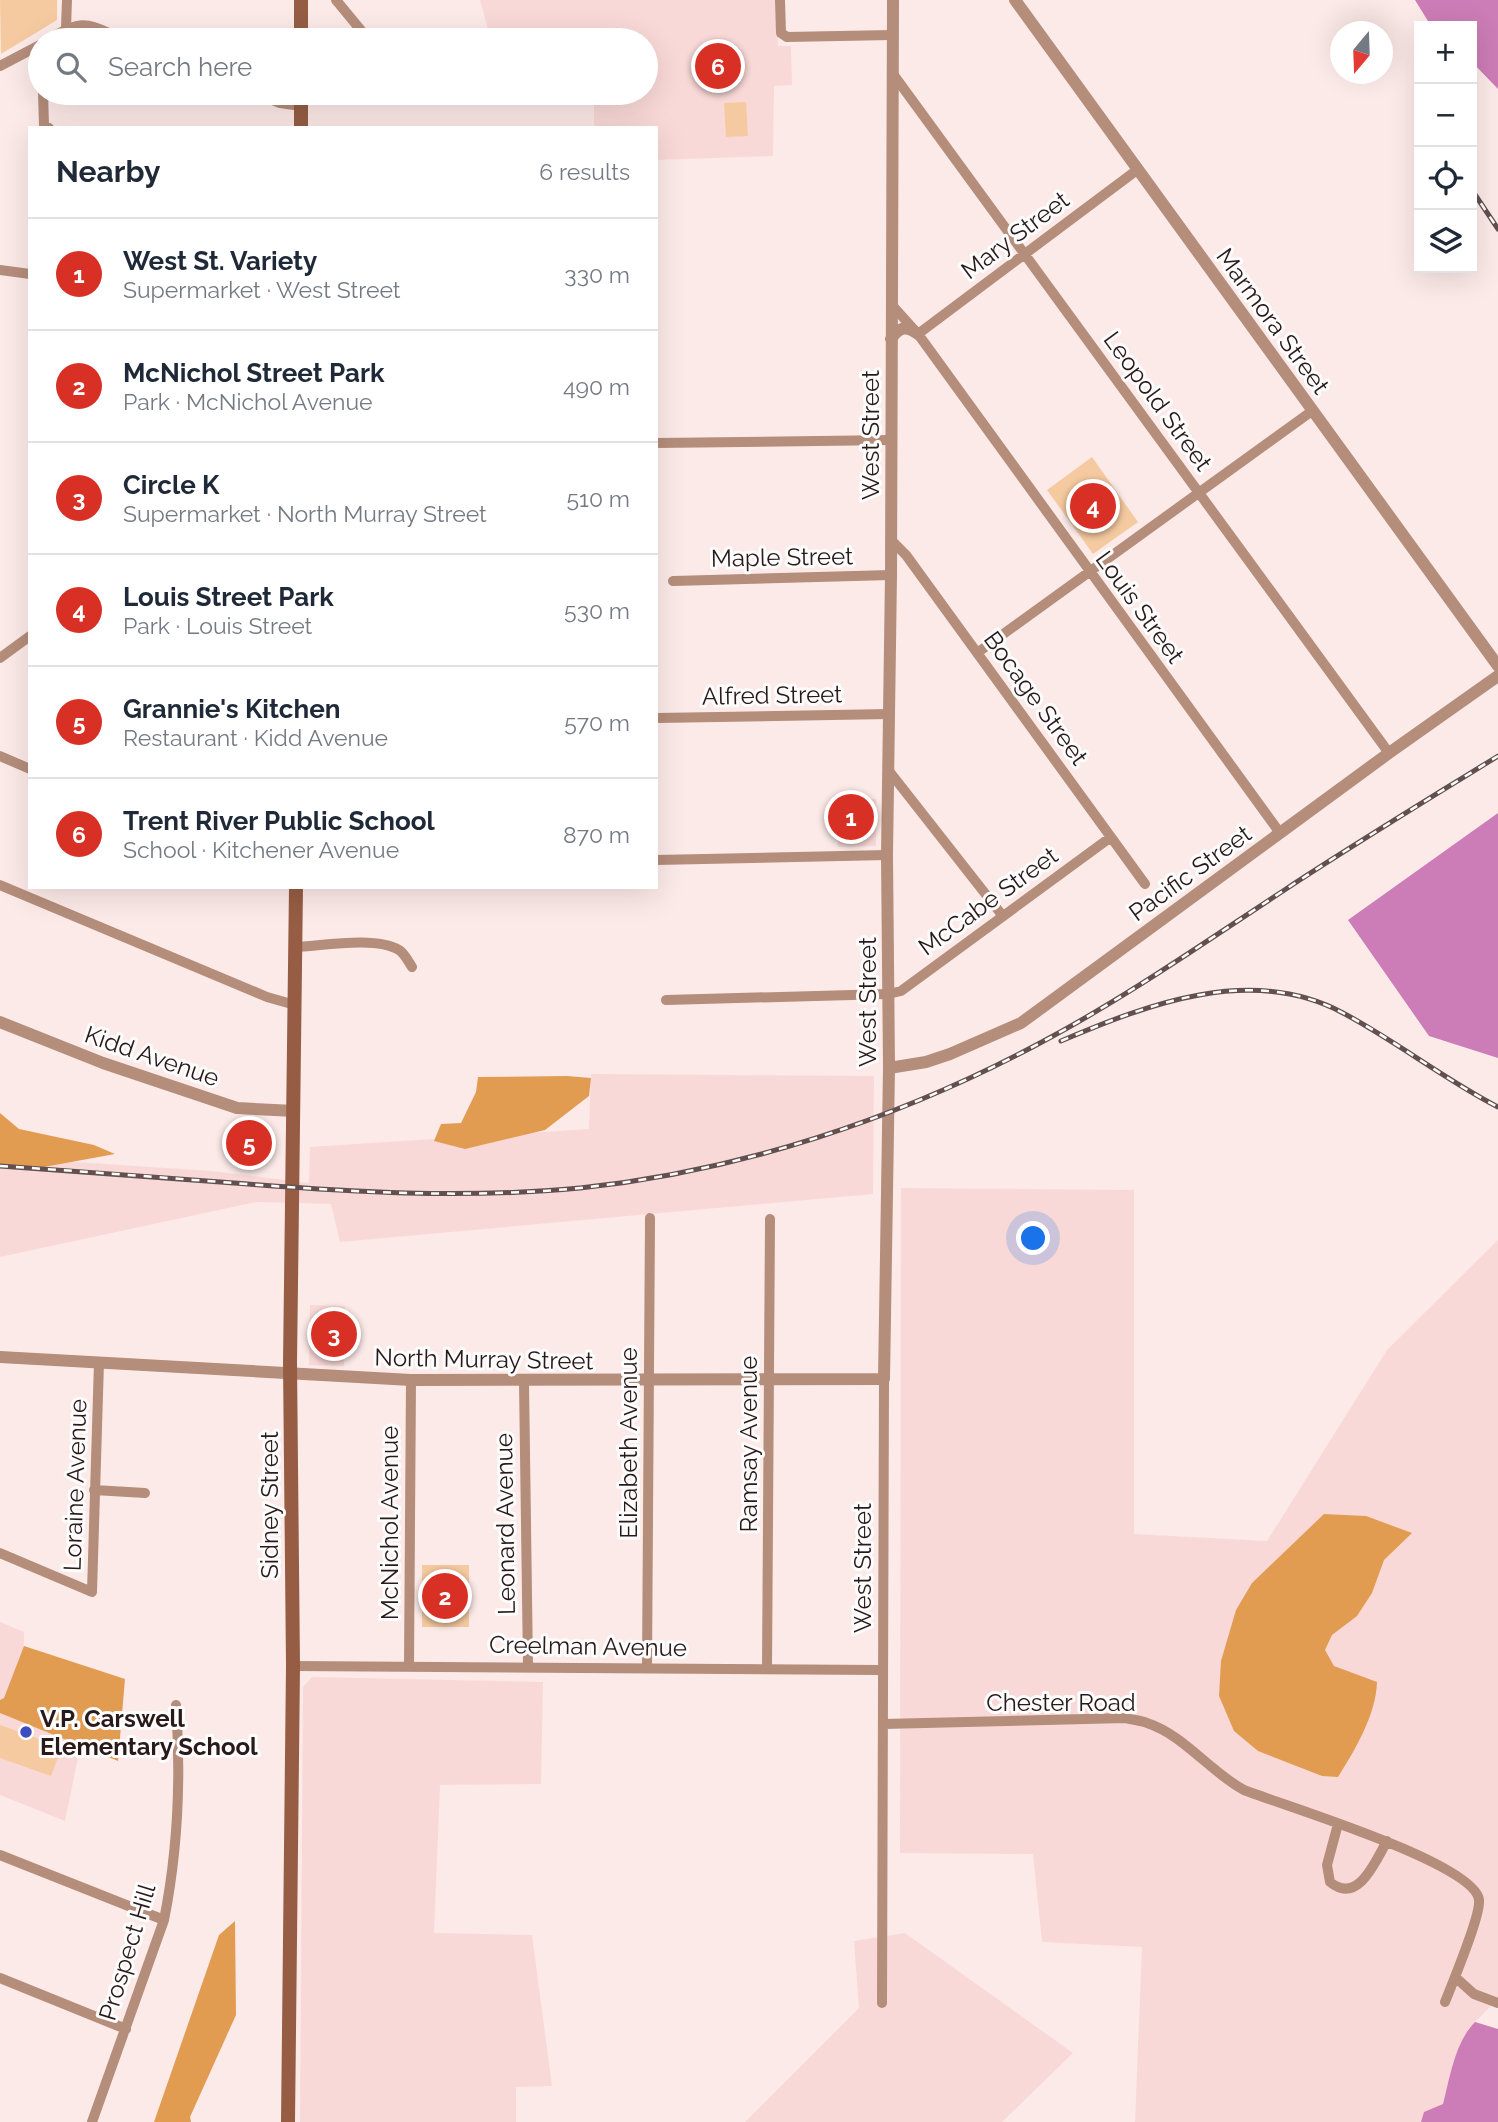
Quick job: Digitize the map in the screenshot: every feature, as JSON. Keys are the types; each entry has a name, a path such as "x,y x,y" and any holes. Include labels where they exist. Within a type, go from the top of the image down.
{"main road":[{"path":"301,0 301,28"},
{"path":"300,126 301,105"},
{"name":"Sidney Street","path":"288,2122 293,1665 290,1374 296,889"}],"street":[{"path":"67,0 66,28 84,23 96,28"},
{"path":"335,0 359,28"},
{"path":"780,0 781,33 787,37 892,35"},
{"path":"892,2 906,0"},
{"name":"Marmora Street","path":"1015,0 1498,666"},
{"name":"West Street","path":"882,2003 884,1379 889,1068 887,855 892,440 892,2"},
{"path":"0,66 28,51"},
{"name":"Leopold Street","path":"893,74 1389,753"},
{"path":"43,105 45,126"},
{"name":"Mary Street","path":"918,334 1137,170"},
{"path":"0,270 28,274"},
{"name":"Louis Street","path":"891,304 918,334 1280,833"},
{"path":"891,340 897,331 904,328 910,328 918,334"},
{"path":"977,653 1312,411"},
{"path":"658,443 892,440"},
{"name":"Bocage Street","path":"891,540 906,555 1145,884"},
{"name":"Maple Street","path":"673,581 891,575"},
{"path":"0,657 28,637"},
{"name":"Pacific Street","path":"889,1068 926,1062 950,1054 1021,1023 1498,676"},
{"name":"Alfred Street","path":"658,718 889,714"},
{"path":"0,756 28,768"},
{"path":"889,771 1002,915"},
{"name":"McCabe Street","path":"888,994 901,991 1111,837"},
{"path":"658,860 887,855"},
{"path":"0,886 267,997 295,1005"},
{"path":"295,947 370,943 390,947 404,955 412,967"},
{"path":"666,999 888,994"},
{"name":"Kidd Avenue","path":"0,1022 103,1063 237,1108 294,1111"},
{"name":"Elizabeth Avenue","path":"648,1668 650,1217"},
{"name":"Ramsay Avenue","path":"767,1669 770,1219"},
{"name":"North Murray Street","path":"0,1357 411,1380 524,1382 884,1379"},
{"name":"Loraine Avenue","path":"0,1553 92,1592 99,1362"},
{"name":"McNichol Avenue","path":"409,1666 411,1380"},
{"name":"Leonard Avenue","path":"524,1382 528,1666"},
{"path":"94,1490 145,1493"},
{"name":"Creelman Avenue","path":"293,1665 882,1670"},
{"name":"Prospect Hill","path":"92,2122 164,1920 170,1892 179,1749 176,1705"},
{"name":"Chester Road","path":"883,1724 1125,1718 1147,1723 1168,1733 1235,1785 1387,1842 1468,1882 1478,1894 1478,1909 1445,2001"},
{"path":"1338,1824 1328,1865 1330,1882 1336,1887 1349,1890 1357,1886 1365,1878 1387,1842"},
{"path":"0,1855 164,1920"},
{"path":"1455,1977 1474,1994 1498,2003"},
{"path":"0,1978 126,2029"}],"shaded area":[{"path":"0,0 57,0 57,20 44,28 28,28 28,38 1,54"},
{"path":"480,0 776,0 778,46 791,46 792,85 774,86 773,156 658,160 658,126 594,126 594,105 658,105 658,28 488,28"},
{"path":"1415,0 1498,0 1498,89 1477,67 1477,21 1428,21"},
{"path":"746,102 748,136 726,137 724,103"},
{"path":"1092,457 1138,522 1093,554 1047,490"},
{"path":"839,798 876,799 876,846 838,847"},
{"path":"1498,813 1498,1058 1429,1036 1348,920"},
{"path":"591,1074 874,1076 873,1194 340,1242 331,1204 256,1202 0,1257 0,1157 212,1171 309,1183 310,1147 589,1129"},
{"path":"478,1077 591,1078 589,1096 545,1130 465,1149 434,1141 441,1124 461,1123 476,1092"},
{"path":"0,1113 19,1129 94,1145 115,1154 33,1169 0,1164"},
{"path":"901,1188 1134,1190 1134,1534 1267,1541 1387,1350 1498,1240 1498,1999 1469,2028 1456,2057 1443,2105 1425,2112 1421,2122 1135,2122 1142,1947 1042,1942 1033,1854 900,1853"},
{"path":"310,1305 345,1306 344,1366 309,1365"},
{"path":"1324,1514 1366,1516 1412,1533 1384,1560 1372,1593 1357,1616 1332,1635 1325,1650 1334,1666 1377,1682 1369,1719 1338,1777 1322,1776 1258,1751 1234,1731 1219,1696 1221,1661 1236,1610 1252,1583"},
{"path":"422,1565 469,1565 469,1627 422,1627"},
{"name":"V.P. Carswell Elementary School","path":"0,1622 24,1632 22,1720 81,1743 65,1821 0,1795"},
{"path":"24,1646 125,1679 118,1761 0,1713 0,1700 4,1698"},
{"path":"312,1677 543,1682 541,1784 440,1785 434,1933 532,1935 552,2086 516,2087 516,2122 300,2122 303,1687"},
{"path":"0,1725 62,1747 51,1776 0,1758"},
{"path":"235,1921 236,2015 190,2117 191,2122 154,2122 219,1935"},
{"path":"905,1933 1073,2053 1002,2122 745,2122 859,2008 854,1941"},
{"path":"1475,2022 1498,2029 1498,2122 1421,2122 1424,2112 1443,2104 1458,2050"}],"railway":[{"path":"1477,198 1498,229"},
{"path":"0,1166 320,1189 450,1194 580,1188 700,1169 759,1155 875,1118 931,1095 1072,1026 1498,756"},
{"path":"1061,1041 1164,1003 1237,991 1273,992 1308,999 1343,1013 1498,1107"}],"place":[{"name":"Trent River Public School","path":"718,66"},
{"name":"Louis Street Park","path":"1093,506"},
{"name":"West St. Variety","path":"851,817"},
{"name":"Grannie's Kitchen","path":"249,1143"},
{"name":"Circle K","path":"334,1334"},
{"name":"McNichol Street Park","path":"445,1596"},
{"name":"V.P. Carswell Elementary School","path":"26,1732"}]}
